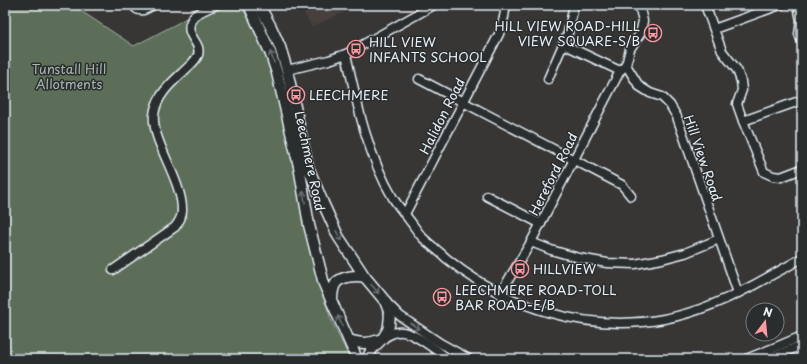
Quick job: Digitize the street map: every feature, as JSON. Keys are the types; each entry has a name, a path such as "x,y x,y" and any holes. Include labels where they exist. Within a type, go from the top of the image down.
{"main road":[{"name":"Leechmere Road","path":"249,5 270,52 282,71 308,167 323,203 338,236 365,277 384,302"},
{"name":"Leechmere Road","path":"259,5 280,48 282,71 299,166 310,225 324,284 357,358"},
{"path":"332,302 333,290 337,282 347,277 365,277"},
{"path":"367,359 372,349 383,338 390,325 390,314 384,302"},
{"path":"349,340 363,344 383,338"}],"street":[{"path":"133,5 134,8 140,11 146,10 153,5"},
{"path":"113,270 175,227 180,220 182,212 181,201 160,147 155,128 154,114 159,100 167,87 195,61 199,52 197,44 190,35 189,26 195,15 216,5"},
{"path":"282,71 329,60 346,54 434,5"},
{"name":"Halidon Road","path":"405,214 499,34 504,16 505,5"},
{"path":"548,79 568,33 574,5"},
{"path":"563,44 623,68 630,49 640,34 642,21 639,5"},
{"path":"705,5 722,51 737,70 741,81 742,90 737,104 764,172 773,176 781,177 802,169"},
{"path":"714,29 780,5"},
{"path":"798,5 801,21 799,34 802,42"},
{"path":"346,54 366,136 382,178 391,194 422,238 468,274 500,294 535,309 556,315 599,322 638,322 664,319 709,306 738,293 802,258"},
{"name":"Hereford Road","path":"500,294 541,224 623,68"},
{"name":"Hill View Road","path":"623,68 639,86 650,93 662,97 670,105 677,117 738,293"},
{"path":"419,79 622,185 632,196"},
{"path":"743,121 802,100"},
{"path":"487,196 541,224"},
{"path":"531,242 551,250 579,258 607,263 635,264 685,253 719,239"},
{"name":"Leechmere Road","path":"384,302 400,316 440,343 469,359"},
{"path":"383,338 398,332 407,332 416,336 448,359"},
{"path":"746,359 802,336"},
{"path":"768,359 802,345"}],"shaded area":[{"path":"299,5 359,5 312,27"}],"green space":[{"name":"Tunstall Hill Allotments","path":"5,5 72,5 134,46 178,23 207,5 240,5 257,32 272,70 319,284 332,322 350,359 5,359"}],"place":[{"name":"HILL VIEW ROAD-HILL VIEW SQUARE-S/B","path":"653,33"},
{"name":"HILL VIEW INFANTS SCHOOL","path":"356,49"},
{"name":"LEECHMERE","path":"296,95"},
{"name":"HILLVIEW","path":"520,269"},
{"name":"LEECHMERE ROAD-TOLL BAR ROAD-E/B","path":"442,297"}]}
